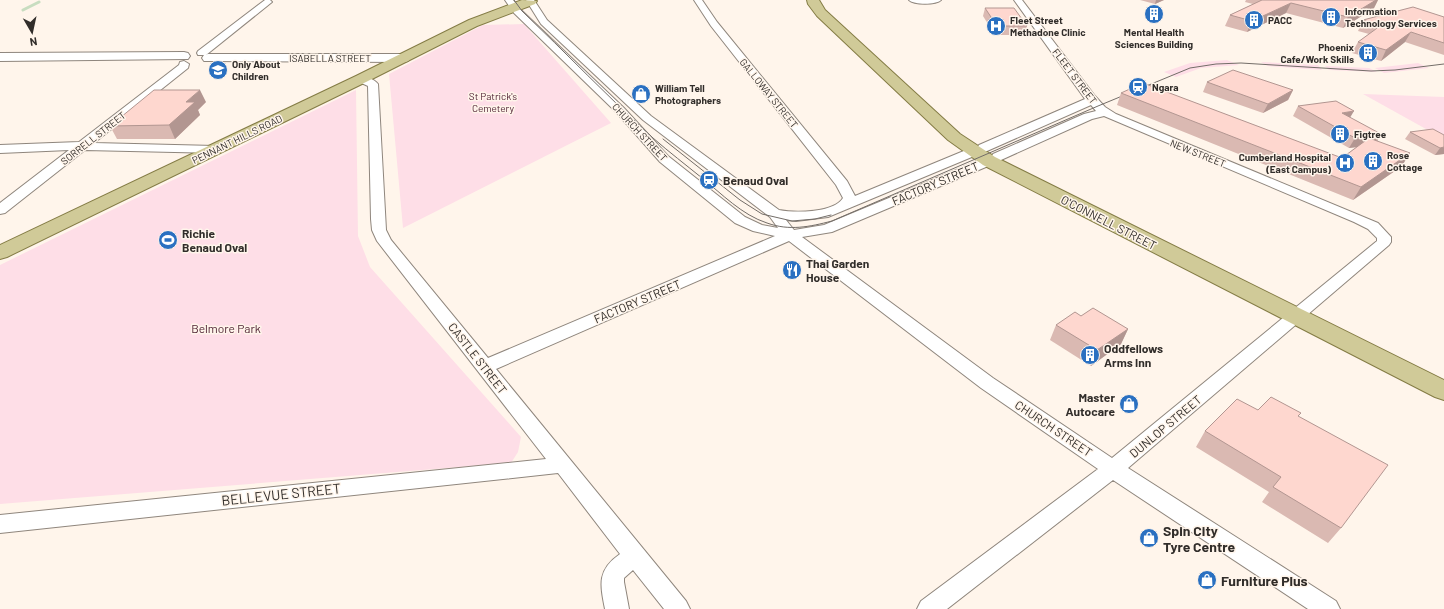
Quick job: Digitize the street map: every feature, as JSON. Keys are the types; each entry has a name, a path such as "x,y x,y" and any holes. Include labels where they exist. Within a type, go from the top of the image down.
{"main road":[{"name":"PENNANT HILLS ROAD","path":"0,253 404,58 479,21 510,3 533,0"},
{"name":"O'CONNELL STREET","path":"813,0 816,7 830,21 954,137 1298,313 1444,391"},
{"name":"O'CONNELL STREET","path":"826,0 830,11 850,31 986,154"},
{"name":"O'CONNELL STREET","path":"1298,313 1444,380"}],"street":[{"name":"CHURCH STREET","path":"533,0 544,22 647,118 776,214 790,235 949,355 1166,505 1328,609"},
{"name":"GALLOWAY STREET","path":"698,0 714,24 842,184 850,198 846,205"},
{"path":"913,0 936,0"},
{"name":"FLEET STREET","path":"1018,0 1091,98 1105,112"},
{"path":"205,55 268,1"},
{"name":"CHURCH STREET","path":"510,3 620,110 664,159 706,194 734,217 751,226 790,235"},
{"path":"479,21 506,16 527,20"},
{"name":"ISABELLA STREET","path":"184,60 205,55 404,58"},
{"path":"0,57 184,60"},
{"name":"SORRELL STREET","path":"0,210 184,66 184,60"},
{"name":"CASTLE STREET","path":"361,79 373,84 379,230 384,241 678,609"},
{"name":"FACTORY STREET","path":"484,367 790,235 827,229 986,154 1089,102 1091,98"},
{"name":"FACTORY STREET","path":"804,217 819,215 878,192 1088,116 1105,112"},
{"name":"NEW STREET","path":"1105,112 1145,131 1359,218 1379,231"},
{"path":"0,149 82,146 215,150"},
{"path":"842,184 863,192 878,192"},
{"path":"776,214 804,217"},
{"path":"790,235 800,219 804,217"},
{"name":"DUNLOP STREET","path":"929,609 1113,468 1298,313 1380,247 1384,242 1384,237 1379,231"},
{"name":"BELLEVUE STREET","path":"0,524 562,464"},
{"path":"617,609 611,582 612,574 618,567 636,555"}],"green space":[{"name":"St Patrick's Cemetery","path":"524,24 611,123 403,228 389,74 483,25"},
{"path":"1227,60 1239,65 1201,68 1176,77 1164,72 1190,63"},
{"path":"1261,62 1318,65 1322,70 1268,66"},
{"path":"1418,63 1429,68 1384,73 1375,68"},
{"path":"1325,66 1369,68 1377,72 1329,70"},
{"name":"Belmore Park","path":"356,90 358,236 370,267 521,437 518,452 511,463 0,504 0,265"},
{"path":"1363,94 1444,97 1444,139"}],"building":[{"path":"1262,0 1376,0 1348,17 1291,3 1252,21 1230,15"},
{"path":"1413,7 1444,17 1444,43 1411,32 1386,50 1358,42 1380,26 1363,20"},
{"path":"985,8 1014,8 1027,26 997,26"},
{"path":"1233,70 1293,90 1268,104 1207,82"},
{"path":"1143,83 1342,158 1369,138 1410,153 1361,187 1121,93"},
{"path":"154,90 200,90 186,102 195,102 169,125 110,126"},
{"path":"1336,101 1354,111 1342,113 1381,134 1355,138 1298,106"},
{"path":"1433,129 1444,135 1444,147 1440,148 1410,132"},
{"path":"1093,308 1128,329 1097,350 1056,325 1075,312 1081,316"},
{"path":"1271,397 1301,413 1298,416 1388,465 1341,528 1273,487 1281,477 1205,431 1237,399 1258,410"}],"waterway":[{"path":"23,10 39,2"}],"tram line":[{"path":"514,0 522,11 653,138 733,204 749,215 767,223 783,227 799,227 832,221 1098,106 1190,68 1216,64 1241,63 1371,71 1395,70 1444,64"},
{"path":"663,139 740,200 762,214 792,221 815,219 831,215"}],"place":[{"name":"Mental Health Sciences Building","path":"1154,14"},
{"name":"Information Technology Services","path":"1331,17"},
{"name":"PACC","path":"1254,20"},
{"name":"Fleet Street Methadone Clinic","path":"996,26"},
{"name":"Phoenix Cafe/Work Skills","path":"1368,53"},
{"name":"Only About Children","path":"218,70"},
{"name":"Ngara","path":"1138,87"},
{"name":"William Tell Photographers","path":"641,94"},
{"name":"Figtree","path":"1340,134"},
{"name":"Rose Cottage","path":"1373,161"},
{"name":"Cumberland Hospital (East Campus)","path":"1345,163"},
{"name":"Benaud Oval","path":"709,180"},
{"name":"Richie Benaud Oval","path":"168,240"},
{"name":"Thai Garden House","path":"792,270"},
{"name":"Oddfellows Arms Inn","path":"1090,355"},
{"name":"Master Autocare","path":"1129,404"},
{"name":"Spin City Tyre Centre","path":"1149,538"},
{"name":"Furniture Plus","path":"1207,580"}]}
